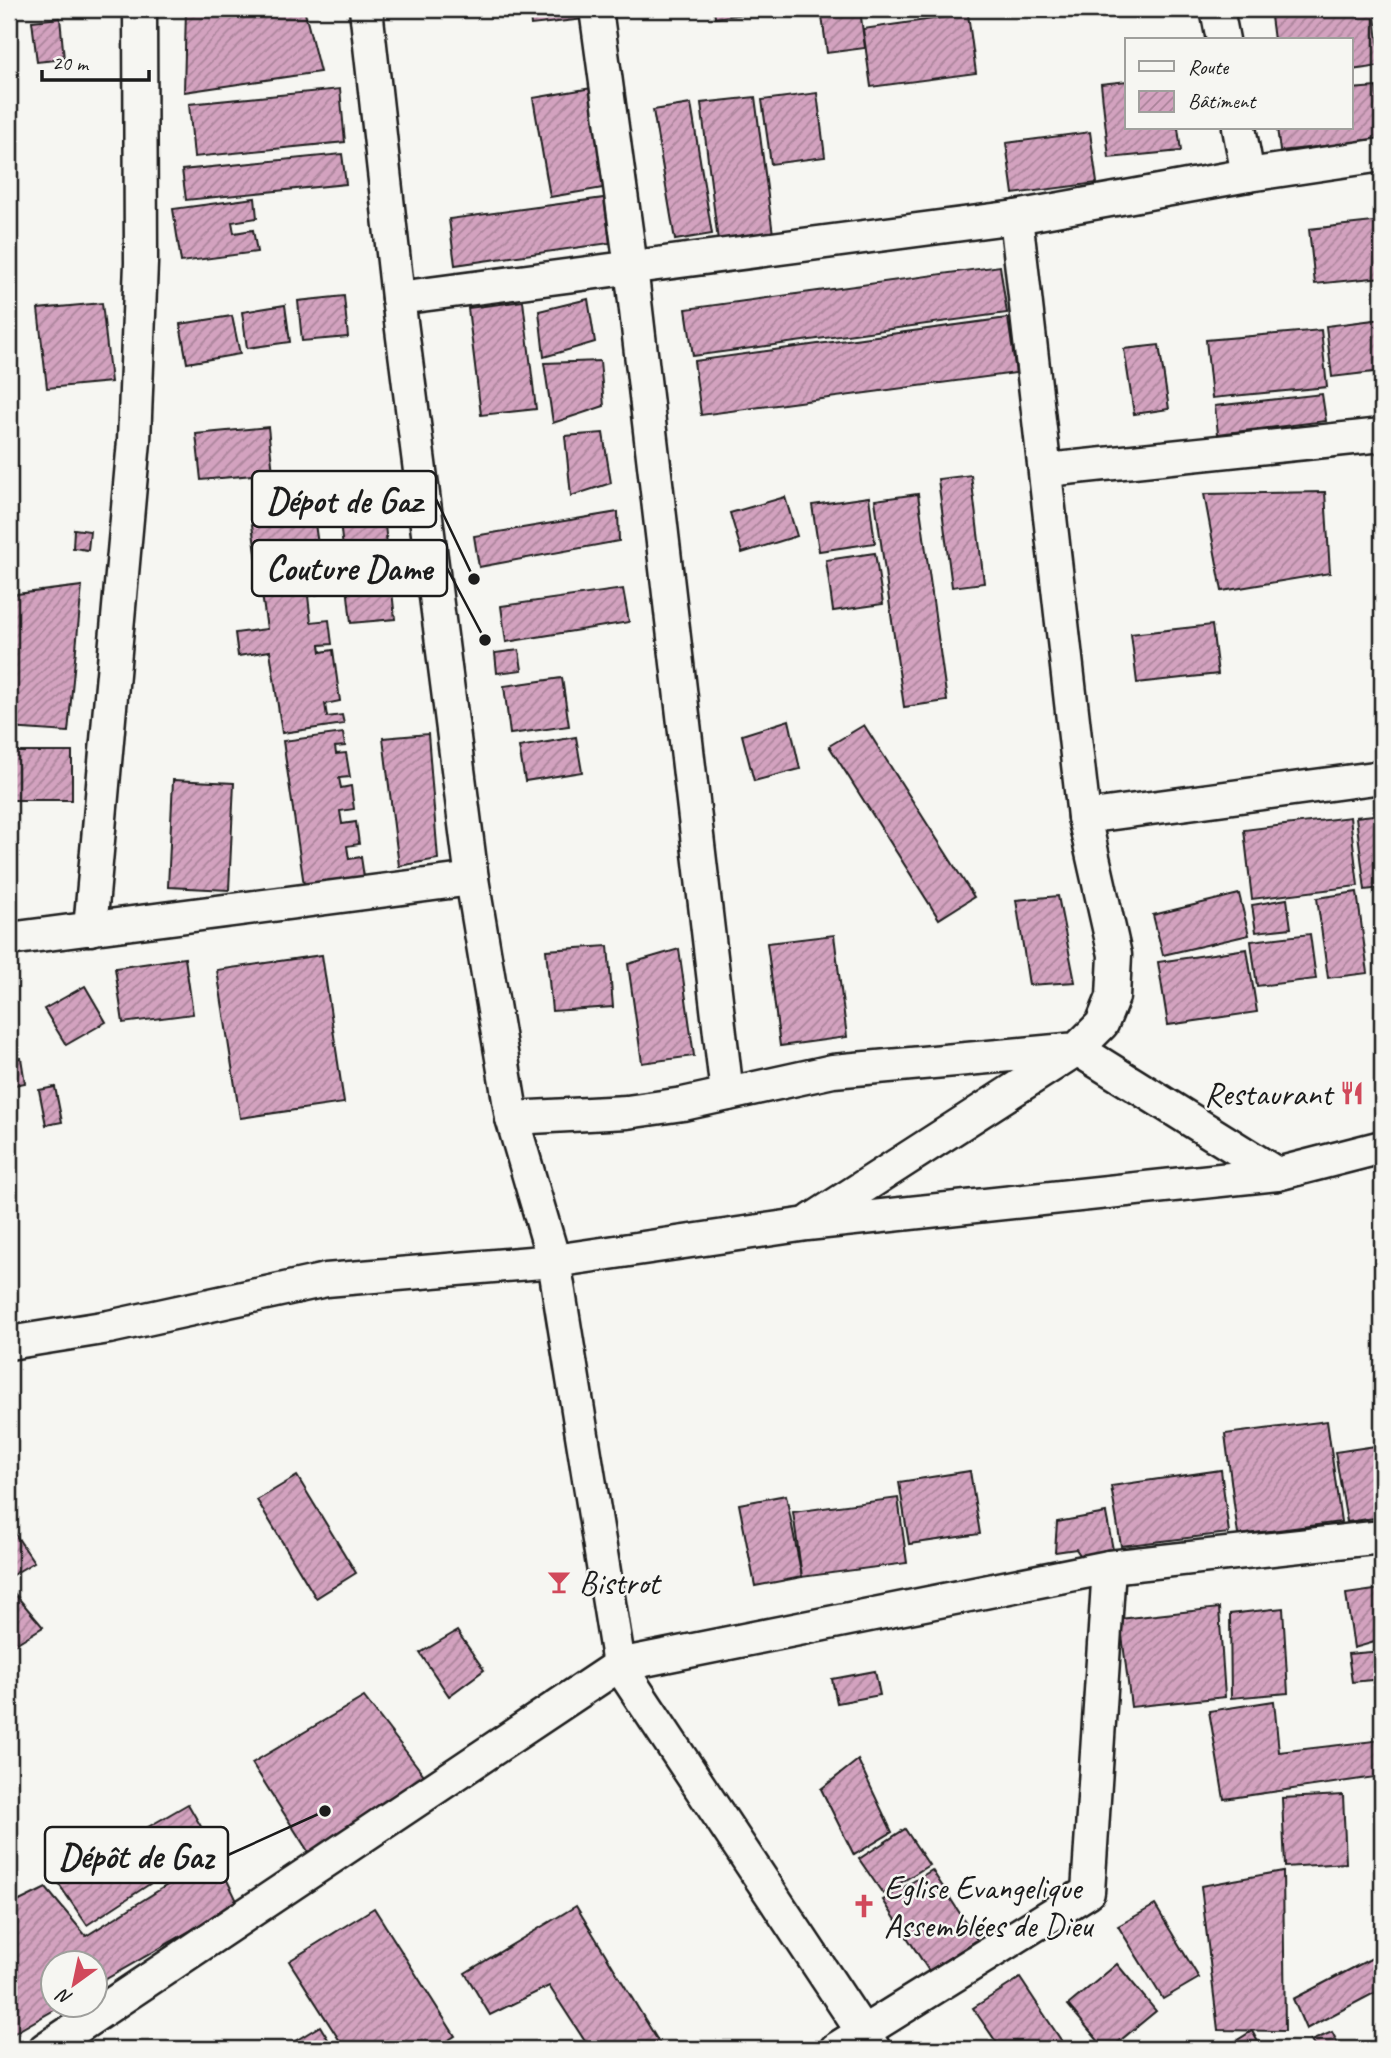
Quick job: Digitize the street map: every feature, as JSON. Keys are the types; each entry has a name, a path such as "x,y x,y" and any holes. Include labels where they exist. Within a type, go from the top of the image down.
{"street":[{"path":"90,929 134,441 141,263 140,9"},
{"path":"366,9 398,298 472,879 512,1118 554,1261 619,1665 869,2041"},
{"path":"596,9 631,267 727,1094"},
{"path":"1217,9 1223,38"},
{"path":"1239,130 1248,175"},
{"path":"398,298 1016,217 1248,175 1382,155"},
{"path":"807,1223 1077,1049 1102,1024 1114,997 1115,955 1084,817 1047,470 1016,217"},
{"path":"1047,470 1382,435"},
{"path":"1084,817 1382,777"},
{"path":"9,939 472,879"},
{"path":"512,1118 627,1112 833,1071 1077,1049 1277,1174"},
{"path":"9,1343 109,1326 326,1280 554,1261 807,1223 1277,1174 1382,1147"},
{"path":"44,2049 619,1665 1109,1567 1382,1537"},
{"path":"836,2049 869,2041 1088,1892 1109,1567"}],"building":[{"path":"186,9 304,9 320,72 184,92"},
{"path":"529,9 583,9 584,19 531,25"},
{"path":"714,9 752,9 753,13 715,18"},
{"path":"821,9 860,9 865,48 827,53"},
{"path":"1270,9 1382,9 1382,15 1375,16 1381,66 1352,70 1352,38 1274,38"},
{"path":"968,14 976,73 871,87 863,29"},
{"path":"60,18 64,59 37,62 32,21"},
{"path":"1125,81 1125,130 1178,130 1181,151 1109,158 1101,84"},
{"path":"1376,87 1381,140 1280,151 1277,130 1352,130 1352,89"},
{"path":"592,88 609,187 550,197 533,98"},
{"path":"340,89 345,142 194,157 189,104"},
{"path":"817,93 825,157 771,164 762,100"},
{"path":"755,97 774,242 719,249 701,103"},
{"path":"691,104 712,234 675,240 653,110"},
{"path":"1090,132 1097,183 1013,194 1006,143"},
{"path":"342,154 346,184 186,200 182,170"},
{"path":"255,198 257,218 232,222 234,233 253,230 257,252 181,262 173,209"},
{"path":"604,198 610,243 455,265 449,219"},
{"path":"1382,221 1382,277 1315,284 1309,229"},
{"path":"1000,266 1007,313 693,356 686,309"},
{"path":"344,296 348,337 302,341 298,301"},
{"path":"588,299 595,342 544,357 539,311"},
{"path":"523,301 536,409 481,415 468,308"},
{"path":"102,303 111,382 47,388 38,309"},
{"path":"285,305 290,342 247,348 242,312"},
{"path":"232,316 240,354 187,363 180,324"},
{"path":"1008,318 1016,373 701,415 694,361"},
{"path":"1382,319 1382,371 1332,377 1326,326"},
{"path":"1321,330 1327,387 1212,398 1206,340"},
{"path":"1159,345 1169,409 1134,414 1124,349"},
{"path":"600,361 604,406 553,423 544,363"},
{"path":"1322,394 1326,421 1218,434 1215,406"},
{"path":"268,427 273,473 201,480 196,434"},
{"path":"603,433 611,483 571,496 565,436"},
{"path":"971,475 984,583 952,587 938,479"},
{"path":"1325,492 1330,573 1222,591 1204,494"},
{"path":"918,494 947,701 904,707 875,500"},
{"path":"785,497 797,536 742,553 730,513"},
{"path":"869,497 875,543 819,551 812,505"},
{"path":"618,512 619,541 479,567 474,536"},
{"path":"384,516 395,619 351,623 340,521"},
{"path":"314,517 325,593 308,596 311,622 329,620 332,644 320,645 321,652 333,650 340,701 325,704 327,717 342,715 344,724 282,733 270,651 238,656 235,633 267,629 252,525"},
{"path":"74,529 90,531 88,550 73,548"},
{"path":"875,553 883,604 833,611 826,560"},
{"path":"82,586 68,732 9,728 9,595"},
{"path":"623,589 629,622 506,642 501,606"},
{"path":"1212,625 1218,674 1137,683 1131,634"},
{"path":"519,650 522,670 497,673 495,653"},
{"path":"562,678 569,726 510,734 504,686"},
{"path":"789,720 800,769 754,781 742,735"},
{"path":"864,725 974,897 939,919 829,746"},
{"path":"343,733 345,746 335,747 336,754 346,753 350,777 339,778 341,788 351,786 354,809 340,811 342,824 356,822 359,844 347,846 349,859 361,857 364,877 304,885 283,741"},
{"path":"428,734 438,859 399,866 383,738"},
{"path":"576,737 582,772 525,781 519,747"},
{"path":"9,752 72,752 72,800 9,800"},
{"path":"173,780 234,783 229,890 168,887"},
{"path":"1382,814 1382,888 1365,890 1356,817"},
{"path":"1350,817 1358,886 1252,899 1244,830"},
{"path":"1357,892 1368,973 1328,978 1317,898"},
{"path":"1239,894 1249,935 1163,955 1153,915"},
{"path":"1058,896 1075,982 1029,985 1016,900"},
{"path":"1287,899 1291,928 1256,932 1252,905"},
{"path":"1310,934 1316,979 1257,986 1251,941"},
{"path":"834,935 847,1037 780,1046 767,943"},
{"path":"608,946 613,1007 552,1011 546,950"},
{"path":"679,949 694,1056 642,1063 628,964"},
{"path":"1247,949 1257,1012 1168,1025 1158,962"},
{"path":"322,955 344,1103 240,1118 217,970"},
{"path":"185,958 193,1014 123,1023 115,968"},
{"path":"85,986 106,1022 66,1045 44,1009"},
{"path":"21,1058 25,1083 9,1086 9,1060"},
{"path":"55,1087 62,1122 46,1125 39,1090"},
{"path":"1327,1421 1341,1522 1238,1535 1225,1434"},
{"path":"1382,1445 1382,1517 1347,1522 1335,1452"},
{"path":"1221,1470 1229,1533 1121,1546 1111,1486"},
{"path":"970,1471 980,1534 909,1544 899,1482"},
{"path":"297,1476 356,1573 316,1598 257,1500"},
{"path":"786,1495 802,1577 755,1586 739,1504"},
{"path":"898,1498 907,1563 802,1577 793,1512"},
{"path":"1106,1513 1114,1555 1084,1561 1076,1549 1055,1552 1057,1522"},
{"path":"9,1525 34,1562 9,1577"},
{"path":"1382,1589 1382,1640 1354,1648 1346,1594"},
{"path":"14,1593 43,1627 9,1648 9,1596"},
{"path":"1219,1608 1225,1697 1131,1707 1120,1619"},
{"path":"1283,1608 1288,1693 1231,1698 1230,1614"},
{"path":"457,1631 484,1670 449,1696 420,1653"},
{"path":"1382,1651 1382,1679 1352,1682 1348,1654"},
{"path":"875,1671 880,1695 837,1703 832,1679"},
{"path":"364,1697 427,1779 311,1856 252,1763"},
{"path":"1274,1701 1279,1752 1382,1740 1382,1776 1224,1799 1209,1711"},
{"path":"858,1760 892,1832 854,1855 821,1789"},
{"path":"1343,1795 1346,1863 1285,1867 1282,1798"},
{"path":"188,1804 211,1844 87,1925 56,1880"},
{"path":"905,1829 929,1865 883,1894 859,1859"},
{"path":"215,1855 238,1903 108,1978 108,1950 38,1950 38,2019 9,2036 9,1906 46,1888 86,1936"},
{"path":"932,1870 977,1940 929,1971 883,1900"},
{"path":"1283,1871 1285,2031 1218,2030 1201,1886"},
{"path":"1155,1905 1199,1978 1163,1999 1118,1926"},
{"path":"576,1906 663,2049 590,2049 549,1986 490,2015 465,1973"},
{"path":"374,1908 455,2036 434,2049 345,2049 289,1961"},
{"path":"1382,1953 1382,1989 1306,2029 1293,1999"},
{"path":"1117,1964 1156,2011 1110,2049 1105,2049 1068,2005"},
{"path":"1020,1978 1067,2049 1001,2049 973,2008"},
{"path":"320,2026 334,2049 282,2049"},
{"path":"1252,2031 1262,2049 1223,2049"},
{"path":"1332,2032 1341,2049 1316,2049 1311,2041"}],"place":[{"name":"Dépot de Gaz","path":"474,579"},
{"name":"Couture Dame","path":"485,640"},
{"name":"Restaurant","path":"1352,1093"},
{"name":"Bistrot","path":"559,1582"},
{"name":"Dépôt de Gaz","path":"325,1811"},
{"name":"Eglise Evangelique Assemblées de Dieu","path":"864,1906"}]}
